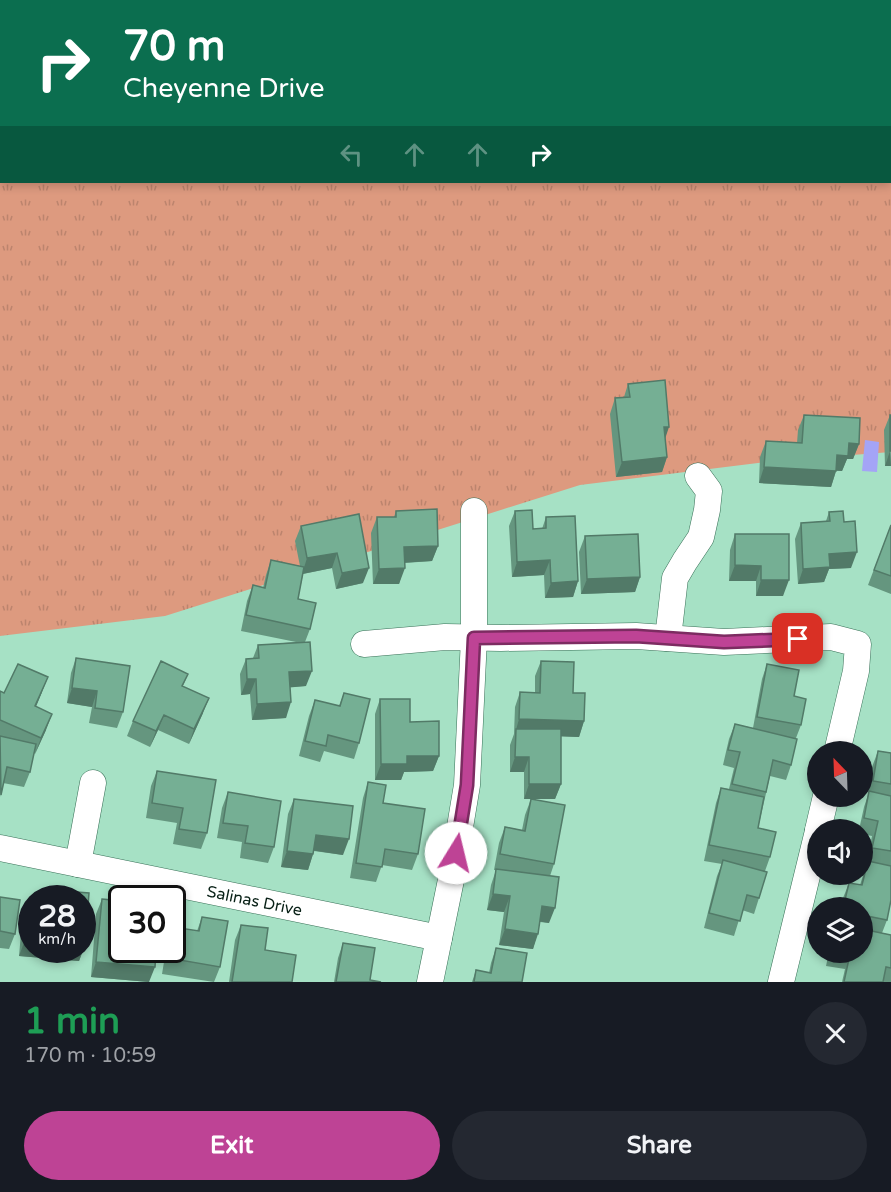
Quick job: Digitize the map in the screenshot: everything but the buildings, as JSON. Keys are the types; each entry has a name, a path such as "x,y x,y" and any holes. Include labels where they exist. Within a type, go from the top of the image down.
{"street":[{"path":"668,638 675,578 701,537 707,510 709,491 698,476"},
{"path":"430,982 452,875 467,785 474,638 474,511"},
{"path":"364,644 445,637 636,636 724,642 831,637 858,644 856,671 840,741"},
{"path":"78,864 93,783"},
{"name":"Salinas Drive","path":"0,848 439,938"},
{"path":"781,982 807,875"}],"green space":[{"path":"0,183 891,183 891,452 774,461 580,485 165,616 0,636"}],"water":[{"path":"865,440 879,442 877,472 862,471"}],"route":[{"path":"456,853 467,785 474,638 636,636 724,642 798,639"}]}
